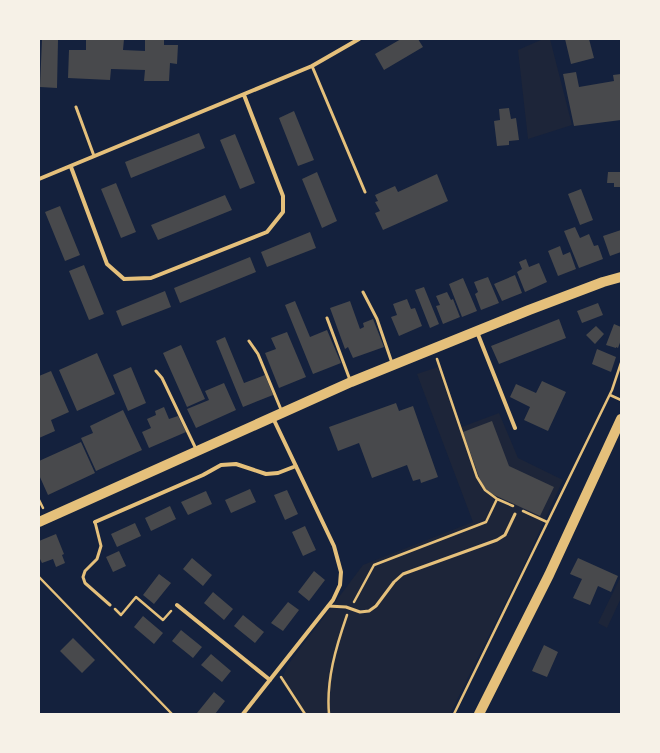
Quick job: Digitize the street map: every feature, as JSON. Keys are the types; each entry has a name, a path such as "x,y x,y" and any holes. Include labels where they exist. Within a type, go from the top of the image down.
{"main road":[{"path":"39,522 272,416 351,382 603,282 621,277"},
{"path":"479,714 549,575 621,419"}],"street":[{"path":"39,179 312,66 359,39"},
{"path":"71,167 107,264 124,279 151,278 267,232 283,212 283,196 244,95"},
{"path":"477,332 515,428"},
{"path":"243,714 333,600 340,585 341,572 334,546 272,416"},
{"path":"95,522 203,475 221,465 236,464 266,474 278,473 296,466"},
{"path":"177,605 270,680"}],"lane":[{"path":"312,66 366,192"},
{"path":"76,107 94,156"},
{"path":"363,292 377,320 393,365"},
{"path":"327,318 351,382"},
{"path":"249,341 258,354 282,412"},
{"path":"156,371 162,378 197,450"},
{"path":"328,606 346,607 360,612 369,611 376,606 394,582 403,574 498,540 505,535 515,514"},
{"path":"95,522 101,546 97,559 85,571 83,577 85,583 110,605"}],"path":[{"path":"433,349 477,477 485,490 498,499 547,522"},
{"path":"454,714 610,395 621,363"},
{"path":"610,395 621,400"},
{"path":"39,577 172,714"},
{"path":"110,605 121,615 136,597 163,620 177,605"},
{"path":"277,671 305,714"}],"shaded area":[{"path":"543,39 550,39 572,125 528,139 518,50"},
{"path":"438,367 459,428 499,413 518,458 563,480 523,567 450,714 305,714 281,682 287,666 363,565 473,522 417,374"},
{"path":"621,576 621,598 607,628 598,623"}],"building":[{"path":"42,39 58,40 57,88 40,87"},
{"path":"86,39 124,39 123,50 145,51 145,39 164,39 164,45 178,45 177,64 170,63 169,81 144,81 145,70 111,69 110,80 68,78 69,50 86,50"},
{"path":"401,39 418,39 423,47 384,70 375,54"},
{"path":"565,39 589,39 594,58 571,64"},
{"path":"576,72 579,87 614,81 613,75 621,74 621,120 574,126 563,74"},
{"path":"509,108 511,119 516,118 519,140 509,141 509,145 497,146 494,121 500,120 499,109"},
{"path":"294,111 314,160 298,166 279,118"},
{"path":"199,133 205,148 131,178 125,162"},
{"path":"235,134 255,183 240,189 220,140"},
{"path":"317,172 337,221 322,228 302,179"},
{"path":"608,172 621,172 621,187 614,187 614,183 607,183"},
{"path":"437,174 448,201 383,230 375,213 380,211 375,202 378,201 375,195 395,186 398,192"},
{"path":"116,183 136,232 121,238 101,189"},
{"path":"581,189 593,220 580,225 568,194"},
{"path":"225,195 232,210 158,240 151,225"},
{"path":"60,206 80,255 65,261 45,212"},
{"path":"575,227 580,238 589,234 594,246 598,245 603,259 579,268 564,231"},
{"path":"621,230 621,252 610,256 603,236"},
{"path":"310,232 316,248 267,267 261,252"},
{"path":"560,246 563,255 570,252 576,269 558,276 548,251"},
{"path":"250,257 256,272 180,303 174,288"},
{"path":"526,259 529,267 539,263 547,282 525,292 517,272 522,269 519,262"},
{"path":"84,265 104,314 89,320 69,271"},
{"path":"515,275 522,293 502,301 494,284"},
{"path":"488,277 499,303 481,310 475,294 478,292 474,282"},
{"path":"463,278 477,311 462,317 449,284"},
{"path":"424,287 439,324 430,328 415,290"},
{"path":"165,291 171,307 122,326 116,311"},
{"path":"447,292 451,300 453,299 460,317 443,324 436,306 440,305 436,296"},
{"path":"407,299 411,309 415,308 422,326 399,336 391,317 397,315 393,304"},
{"path":"295,301 310,337 327,330 341,363 313,374 285,305"},
{"path":"350,301 360,329 364,327 363,323 373,319 384,347 353,358 348,347 345,349 330,308"},
{"path":"598,303 603,315 582,323 577,311"},
{"path":"559,319 566,338 499,364 491,346"},
{"path":"614,324 621,327 621,340 618,348 606,345"},
{"path":"596,326 604,334 595,344 586,335"},
{"path":"287,332 306,377 279,388 265,353 276,349 271,338"},
{"path":"225,337 244,383 265,375 273,395 243,407 216,341"},
{"path":"181,345 205,399 187,407 163,353"},
{"path":"597,349 616,357 611,372 592,364"},
{"path":"97,353 115,394 77,411 59,370"},
{"path":"131,367 146,403 128,411 113,375"},
{"path":"51,371 69,412 51,420 55,431 39,438 39,376"},
{"path":"542,381 566,392 548,431 524,420 530,407 510,397 516,384 536,393"},
{"path":"224,383 236,410 196,428 187,409 209,400 205,391"},
{"path":"396,403 399,411 413,406 438,477 421,483 420,479 413,481 407,465 372,478 359,443 338,451 329,427"},
{"path":"164,407 169,419 178,416 186,432 149,448 142,432 151,428 147,419 156,415 155,411"},
{"path":"123,410 142,450 96,471 81,438 93,433 90,426"},
{"path":"492,421 509,466 554,487 540,516 490,493 484,487 463,432"},
{"path":"81,442 95,473 48,495 39,475 39,461"},
{"path":"250,489 256,502 231,513 225,500"},
{"path":"287,490 298,514 285,520 274,495"},
{"path":"206,491 212,504 188,515 181,502"},
{"path":"170,506 176,519 151,531 145,518"},
{"path":"135,523 141,536 117,547 111,534"},
{"path":"305,526 316,550 303,556 292,532"},
{"path":"56,534 64,554 62,555 65,563 56,567 53,559 42,563 39,557 39,541"},
{"path":"119,551 126,566 113,572 106,557"},
{"path":"192,558 212,575 203,586 183,569"},
{"path":"578,558 618,576 611,592 598,586 590,605 573,598 582,579 570,574"},
{"path":"314,571 325,580 309,601 298,592"},
{"path":"159,574 171,583 154,604 143,595"},
{"path":"213,592 233,609 224,620 204,603"},
{"path":"288,602 299,610 283,631 271,623"},
{"path":"243,615 264,632 255,643 234,626"},
{"path":"143,616 163,633 154,644 134,627"},
{"path":"181,630 202,647 193,658 172,641"},
{"path":"73,638 95,660 82,673 60,651"},
{"path":"544,645 558,652 547,677 532,671"},
{"path":"211,654 231,671 222,682 201,665"},
{"path":"214,692 225,701 215,714 197,713"}]}
